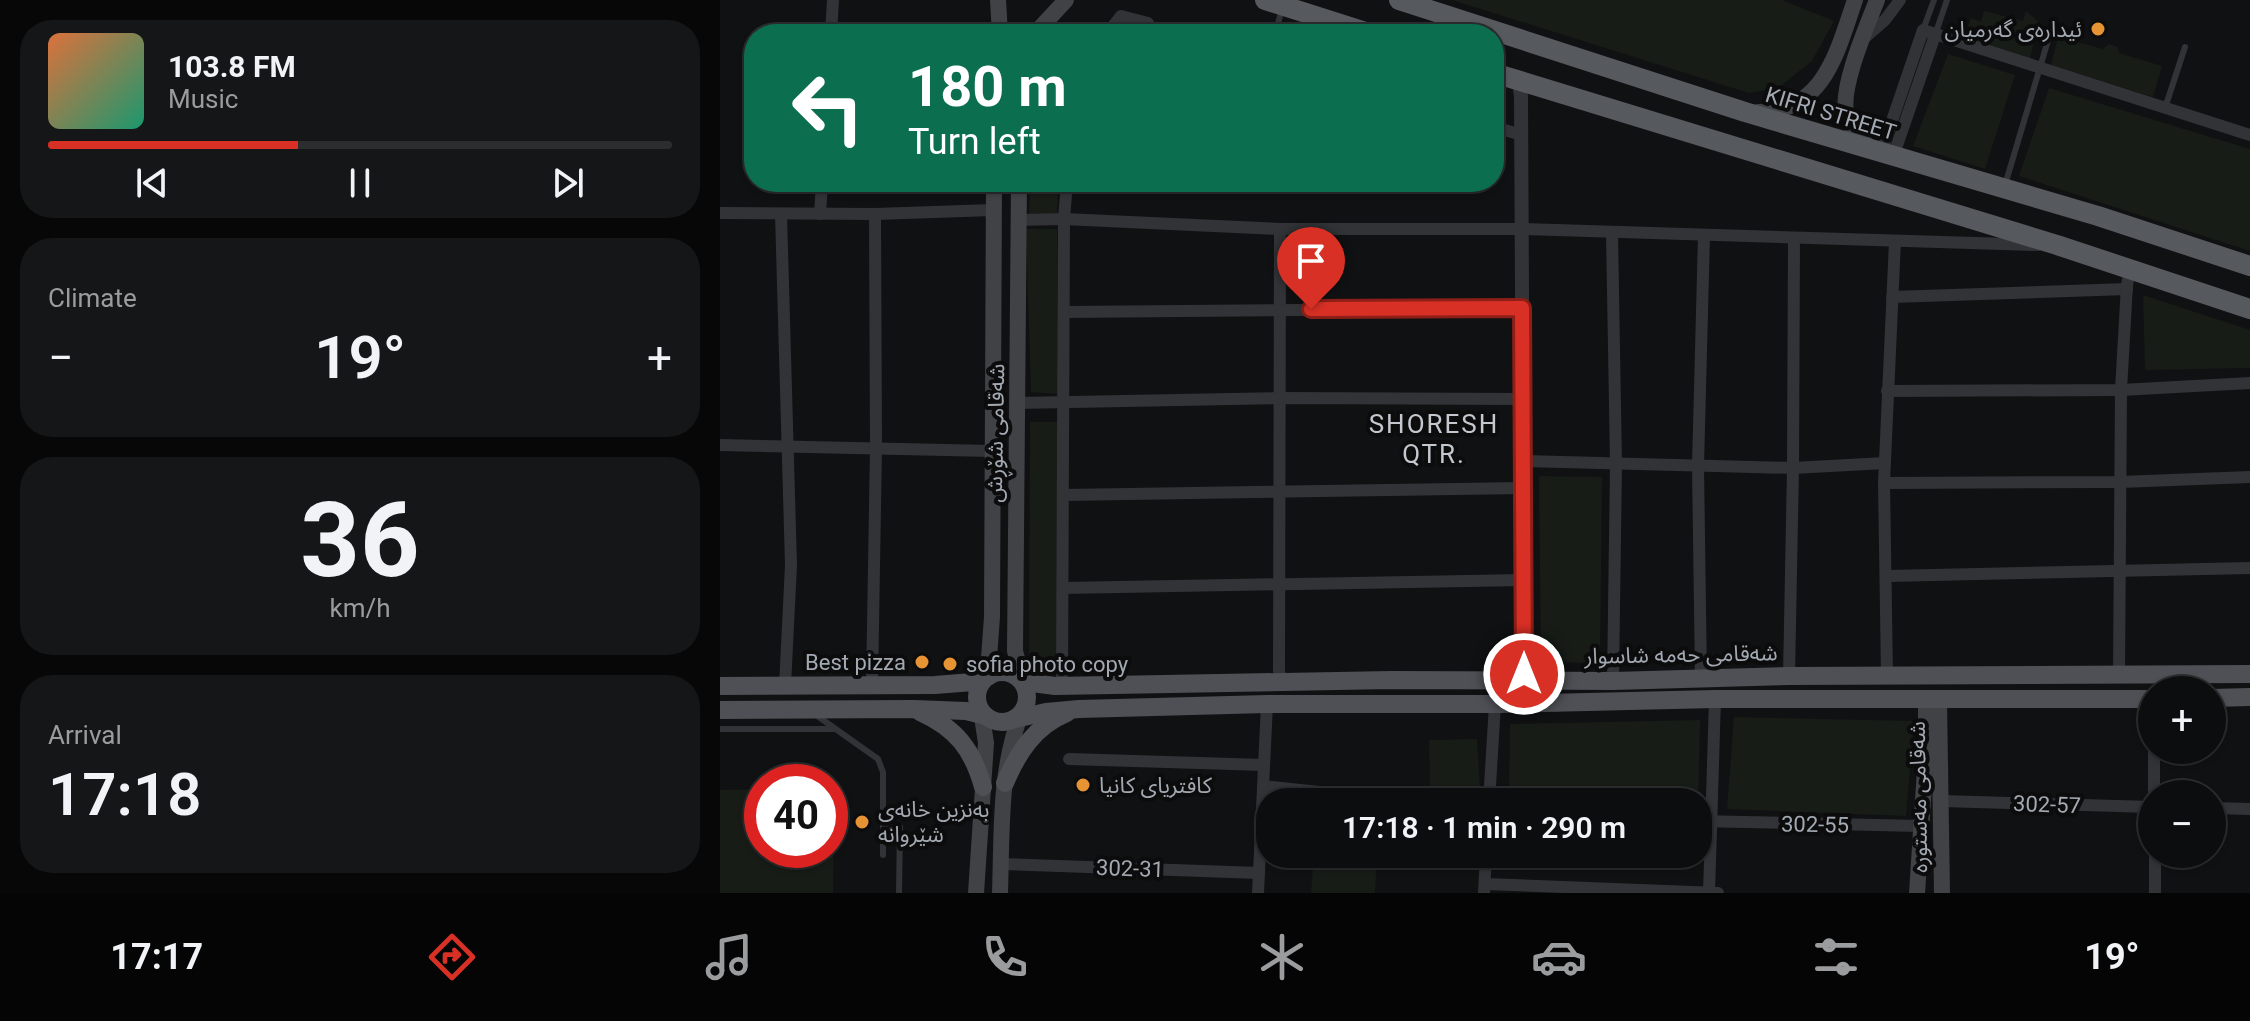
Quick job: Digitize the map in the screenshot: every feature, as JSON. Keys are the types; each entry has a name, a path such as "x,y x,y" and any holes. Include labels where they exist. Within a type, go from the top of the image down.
{"highway":[{"name":"KIFRI STREET","path":"1399,0 1424,4 1483,24"},
{"path":"1274,3 1340,24"},
{"name":"KIFRI STREET","path":"1504,31 1745,112 2098,216 2250,266"},
{"path":"1504,76 2057,245 2128,279 2250,309"}],"main road":[{"path":"998,0 999,24"},
{"path":"1044,24 1066,0"},
{"path":"1745,112 1778,112 1796,105 1815,88 1832,66 1855,0"},
{"path":"1877,0 1846,91 1846,111 1853,128 1881,153"},
{"name":"شەقامی شۆڕش","path":"986,678 992,617 994,192"},
{"name":"شەقامی شۆڕش","path":"1019,192 1015,651 1022,681"},
{"path":"992,617 1015,618"},
{"path":"720,686 960,683 1005,672 1022,681 1027,699 1013,736 1004,793 1000,893"},
{"name":"شەقامی حەمە شاسوار","path":"1022,681 1062,686 1887,675 2250,674"},
{"path":"976,893 986,743 977,695 986,678"},
{"path":"1217,706 1219,685"},
{"path":"754,686 757,710"},
{"path":"2226,698 2250,697"},
{"name":"شەقامی حەمە شاسوار","path":"1019,717 1079,709 1267,704 1495,704 1715,699 2138,699"},
{"name":"شەقامی مەستورە","path":"1917,893 1920,826 1933,754 1933,701"},
{"path":"720,710 914,709 966,711 1000,722 1019,717"},
{"path":"914,709 937,719 966,745 978,767 982,794"},
{"path":"1004,793 1016,757 1032,737 1051,719 1079,709"},
{"name":"شەقامی مەستورە","path":"1933,754 1942,801 1942,893"},
{"path":"982,794 1004,793"}],"street":[{"path":"832,24 833,0"},
{"path":"1862,40 1885,20 1900,0"},
{"path":"1115,24 1121,16 1148,23"},
{"path":"1881,153 1929,32 2250,135"},
{"path":"1519,80 1522,135 1524,681"},
{"path":"1504,130 1522,135"},
{"path":"820,214 821,192"},
{"path":"1062,686 1066,192"},
{"path":"720,213 875,214 993,210"},
{"path":"781,214 791,565 785,686"},
{"path":"872,685 876,447 875,214"},
{"path":"1018,220 1064,219 1280,229 1522,229 2057,245"},
{"path":"1280,229 1279,671 1282,682"},
{"path":"1612,233 1616,464 1613,681"},
{"path":"1701,679 1698,466 1704,235"},
{"path":"1789,676 1794,238"},
{"path":"1887,675 1884,483 1895,241"},
{"path":"1892,297 2128,279 2121,390 2119,675"},
{"path":"1064,312 1522,308"},
{"path":"1887,391 2121,390 2250,383"},
{"path":"1017,403 1281,398 1523,399"},
{"path":"720,445 992,451"},
{"path":"1523,461 1793,468 1885,463"},
{"path":"1884,483 2120,482 2250,477"},
{"path":"1064,495 1523,488"},
{"path":"1887,576 2250,568"},
{"path":"1063,588 1524,580"},
{"path":"1707,788 1715,699"},
{"path":"1258,893 1267,704"},
{"path":"1490,788 1495,704"},
{"path":"1069,759 1264,765"},
{"path":"1263,786 1282,788"},
{"name":"302-57","path":"1942,801 2138,807"},
{"path":"2226,808 2250,809"},
{"name":"302-55","path":"1712,821 1920,826"},
{"name":"302-31","path":"1001,864 1259,873"},
{"path":"1485,868 1484,888 1718,893"},
{"path":"1707,868 1709,893"},
{"path":"2155,868 2155,893"}],"lane":[{"path":"1929,32 1934,0"},
{"path":"1929,32 1948,2"},
{"path":"1274,3 1275,24"},
{"path":"2004,189 2049,37"},
{"path":"2165,108 2185,47"},
{"path":"810,710 878,759 883,772 883,855"},
{"path":"720,729 834,729"},
{"path":"883,827 900,827 899,893"}],"shaded area":[{"path":"1452,0 1782,0 1834,21 1812,61 1778,88 1749,93"},
{"path":"1984,11 2023,21 2026,11 2039,22 2030,58 1964,37 1971,18 1981,22"},
{"path":"2058,37 2103,49 2109,44 2118,47 2119,53 2162,66 2153,97 2051,65"},
{"path":"1948,54 2015,75 1985,169 1913,146"},
{"path":"2049,88 2250,149 2250,251 2019,176"},
{"path":"1030,192 1058,192 1057,213 1029,214"},
{"path":"1026,229 1057,229 1058,394 1031,392"},
{"path":"2143,295 2250,330 2250,368 2145,370"},
{"path":"1030,422 1058,422 1058,665 1029,665"},
{"path":"1539,476 1602,477 1600,663 1541,662"},
{"path":"1734,717 1914,721 1906,816 1727,809"},
{"path":"1700,720 1698,788 1509,788 1510,724"},
{"path":"1477,739 1480,786 1430,786 1429,740"},
{"path":"744,789 744,868 833,868 833,893 720,893 720,790"},
{"path":"1313,868 1376,868 1375,893 1311,893"}],"place":[{"name":"ئیدارەی گەرمیان","path":"2098,29"},
{"name":"Best pizza","path":"922,662"},
{"name":"sofia photo copy","path":"950,664"},
{"name":"کافتریای کانیا","path":"1083,785"},
{"name":"بەنزین خانەی شێروانە","path":"862,822"}],"district":[{"name":"SHORESH QTR.","path":"1434,439"}],"route":[{"path":"1311,309 1522,308 1524,674"}]}
